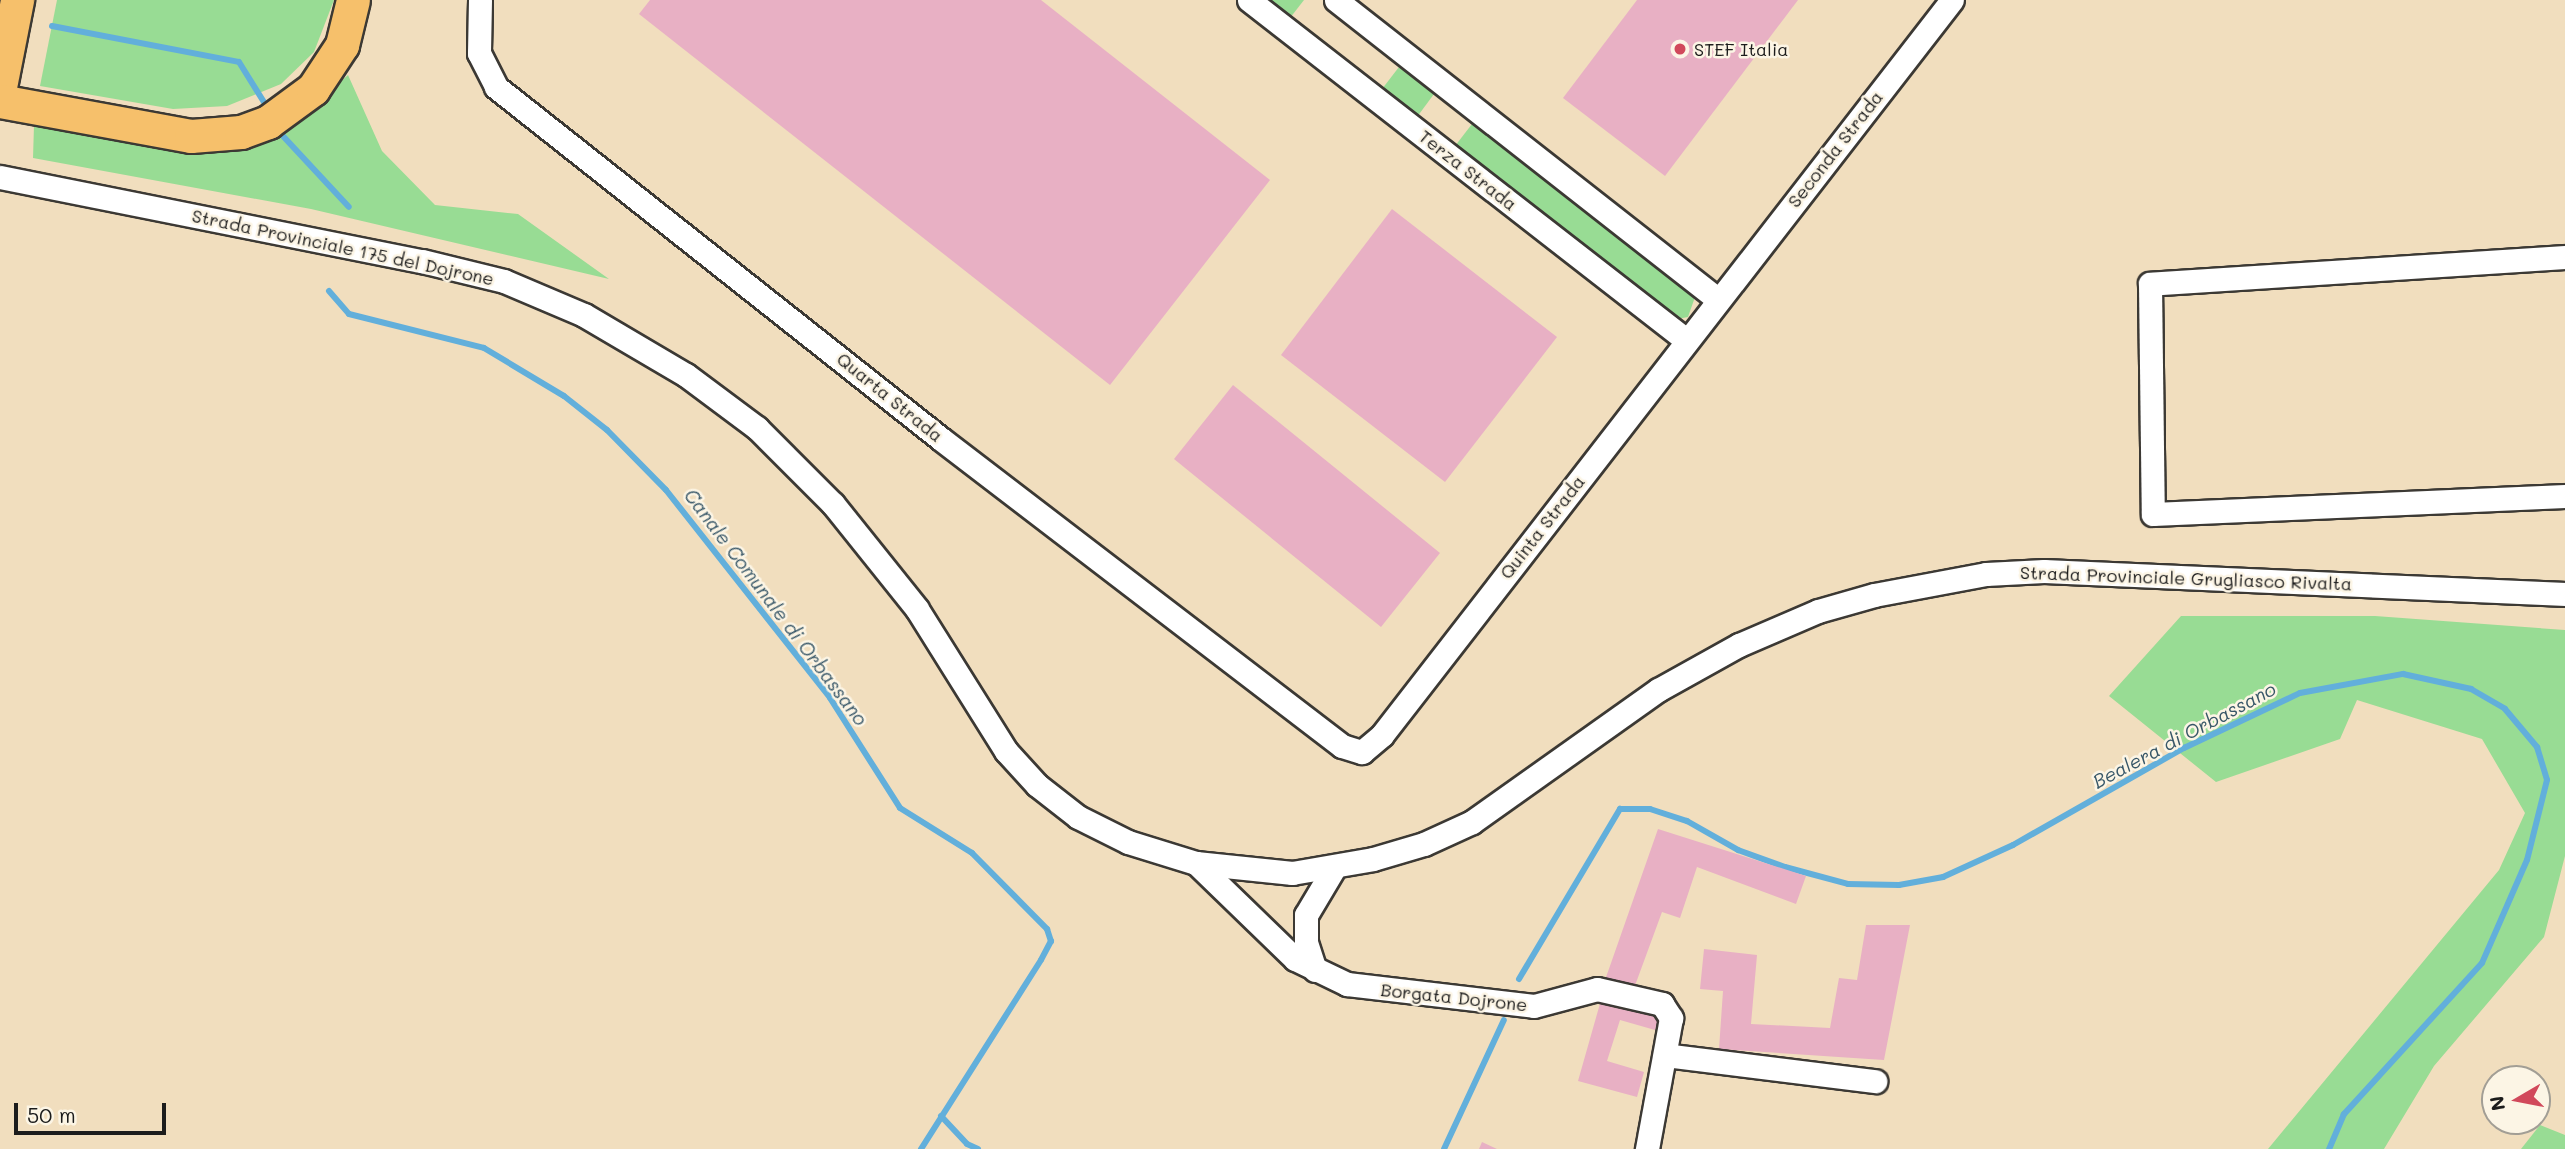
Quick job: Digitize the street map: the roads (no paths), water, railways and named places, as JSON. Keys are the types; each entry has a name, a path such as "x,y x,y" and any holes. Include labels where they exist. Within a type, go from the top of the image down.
{"highway":[{"path":"0,87 17,0"},
{"path":"0,100 191,136 241,132 268,122 313,89 333,63 353,0"}],"street":[{"name":"Quarta Strada","path":"480,0 479,53 496,87 974,464 1342,746 1362,752"},
{"name":"Terza Strada","path":"1249,0 1686,340"},
{"path":"1336,0 1718,299"},
{"name":"Seconda Strada","path":"1718,299 1952,0"},
{"name":"Strada Provinciale 175 del Dojrone","path":"0,177 504,281 584,315 686,375 757,428 834,504 918,609 1006,751 1037,785 1078,817 1128,842 1196,863 1259,872 1334,868"},
{"path":"2565,257 2150,284 2153,514 2565,496"},
{"name":"Quinta Strada","path":"1362,752 1382,735 1718,299"},
{"name":"Strada Provinciale Grugliasco Rivalta","path":"1334,868 1424,844 1472,822 1658,690 1762,635 1818,611 1874,595 1986,575 2044,571 2565,594"},
{"name":"Borgata Dojrone","path":"1196,863 1295,959 1347,984 1534,1006 1607,990 1668,1009 1671,1018 1647,1149"},
{"path":"1315,970 1306,943 1306,915 1334,868"},
{"path":"1665,1055 1875,1081"}],"waterway":[{"path":"52,26 239,62 267,107"},
{"name":"Canale Comunale di Orbassano","path":"282,135 349,207"},
{"name":"Canale Comunale di Orbassano","path":"329,291 349,314 484,348 564,396 607,430 666,490 830,698 900,808 972,853 1047,929 1051,941 1041,960 921,1149"},
{"name":"Bealera di Orbassano","path":"1519,979 1620,809 1650,809 1687,821 1738,850 1785,867 1848,884 1899,885 1943,877 2013,845 2184,748 2300,693 2403,674 2471,689 2505,709 2537,747 2547,780 2527,860 2482,963 2344,1114 2329,1149"},
{"name":"Bealera di Orbassano","path":"1444,1149 1504,1020"},
{"name":"Bealera di Orbassano","path":"941,1116 967,1144 978,1149"}],"place":[{"name":"STEF Italia","path":"1680,49"}]}
